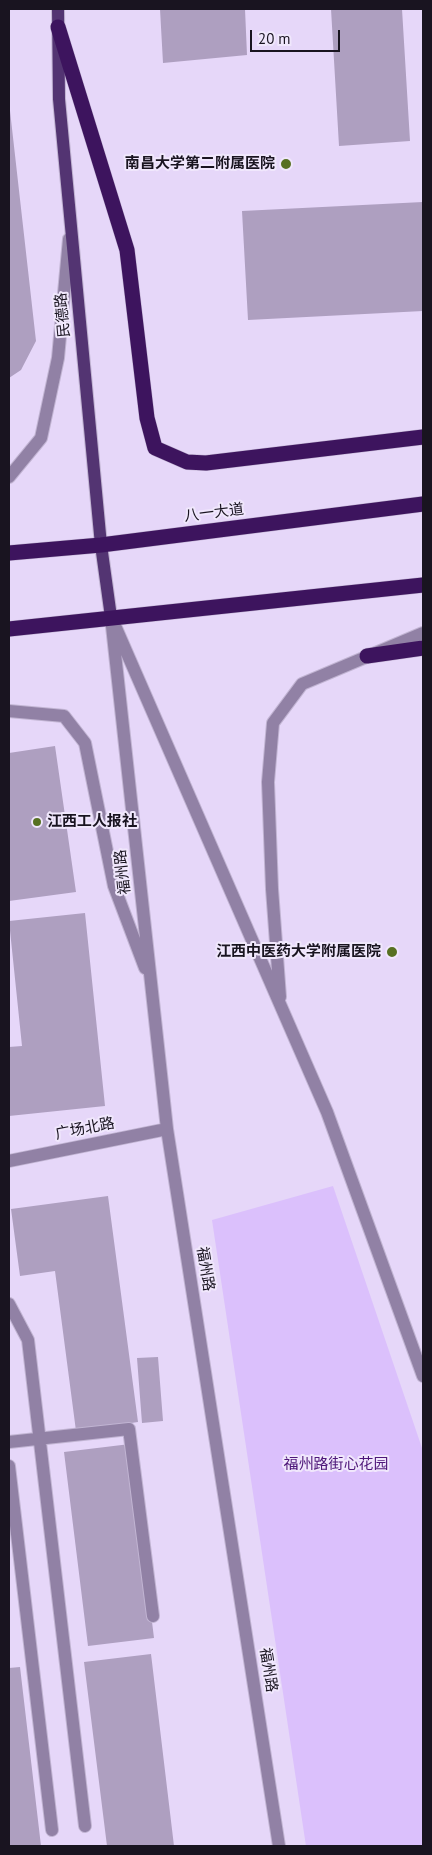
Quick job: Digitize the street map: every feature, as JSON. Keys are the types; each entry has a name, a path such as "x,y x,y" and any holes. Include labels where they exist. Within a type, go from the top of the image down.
{"highway":[{"path":"58,27 127,250 147,418 155,448 187,462 206,464 423,437"},
{"name":"八一大道","path":"9,553 101,545 423,504"},
{"path":"9,629 111,616 423,585"},
{"path":"367,656 423,648"}],"main road":[{"name":"民德路","path":"58,9 59,99 101,545 111,616"}],"street":[{"path":"9,477 41,438 58,358 70,221"},
{"path":"111,616 327,1112 423,1376"},
{"name":"福州路","path":"111,616 167,1129 279,1846"},
{"path":"281,1007 272,889 268,782 273,723 302,684 423,633"},
{"path":"9,711 64,716 85,743 114,886 152,986"},
{"name":"广场北路","path":"9,1161 167,1129"},
{"path":"9,1304 28,1340 86,1826"},
{"path":"9,1442 129,1429 153,1616"},
{"path":"9,1466 52,1830"}],"green space":[{"name":"福州路街心花园","path":"333,1186 423,1451 423,1846 306,1846 212,1220"}],"building":[{"path":"160,9 245,9 247,55 163,63"},
{"path":"331,9 402,9 410,141 339,146"},
{"path":"9,102 36,341 21,370 9,378"},
{"path":"423,202 423,311 248,320 242,211"},
{"name":"江西工人报社","path":"55,746 76,892 9,901 9,753"},
{"path":"85,913 105,1106 9,1116 9,1047 22,1046 9,921"},
{"path":"108,1196 138,1422 76,1431 55,1271 20,1276 11,1209"},
{"path":"158,1357 163,1421 142,1423 137,1358"},
{"path":"130,1444 154,1638 88,1646 64,1452"},
{"path":"151,1654 174,1846 107,1846 84,1662"},
{"path":"20,1667 41,1846 9,1846 9,1668"}],"place":[{"name":"南昌大学第二附属医院","path":"286,164"},
{"name":"江西工人报社","path":"37,822"},
{"name":"江西中医药大学附属医院","path":"392,952"}]}
